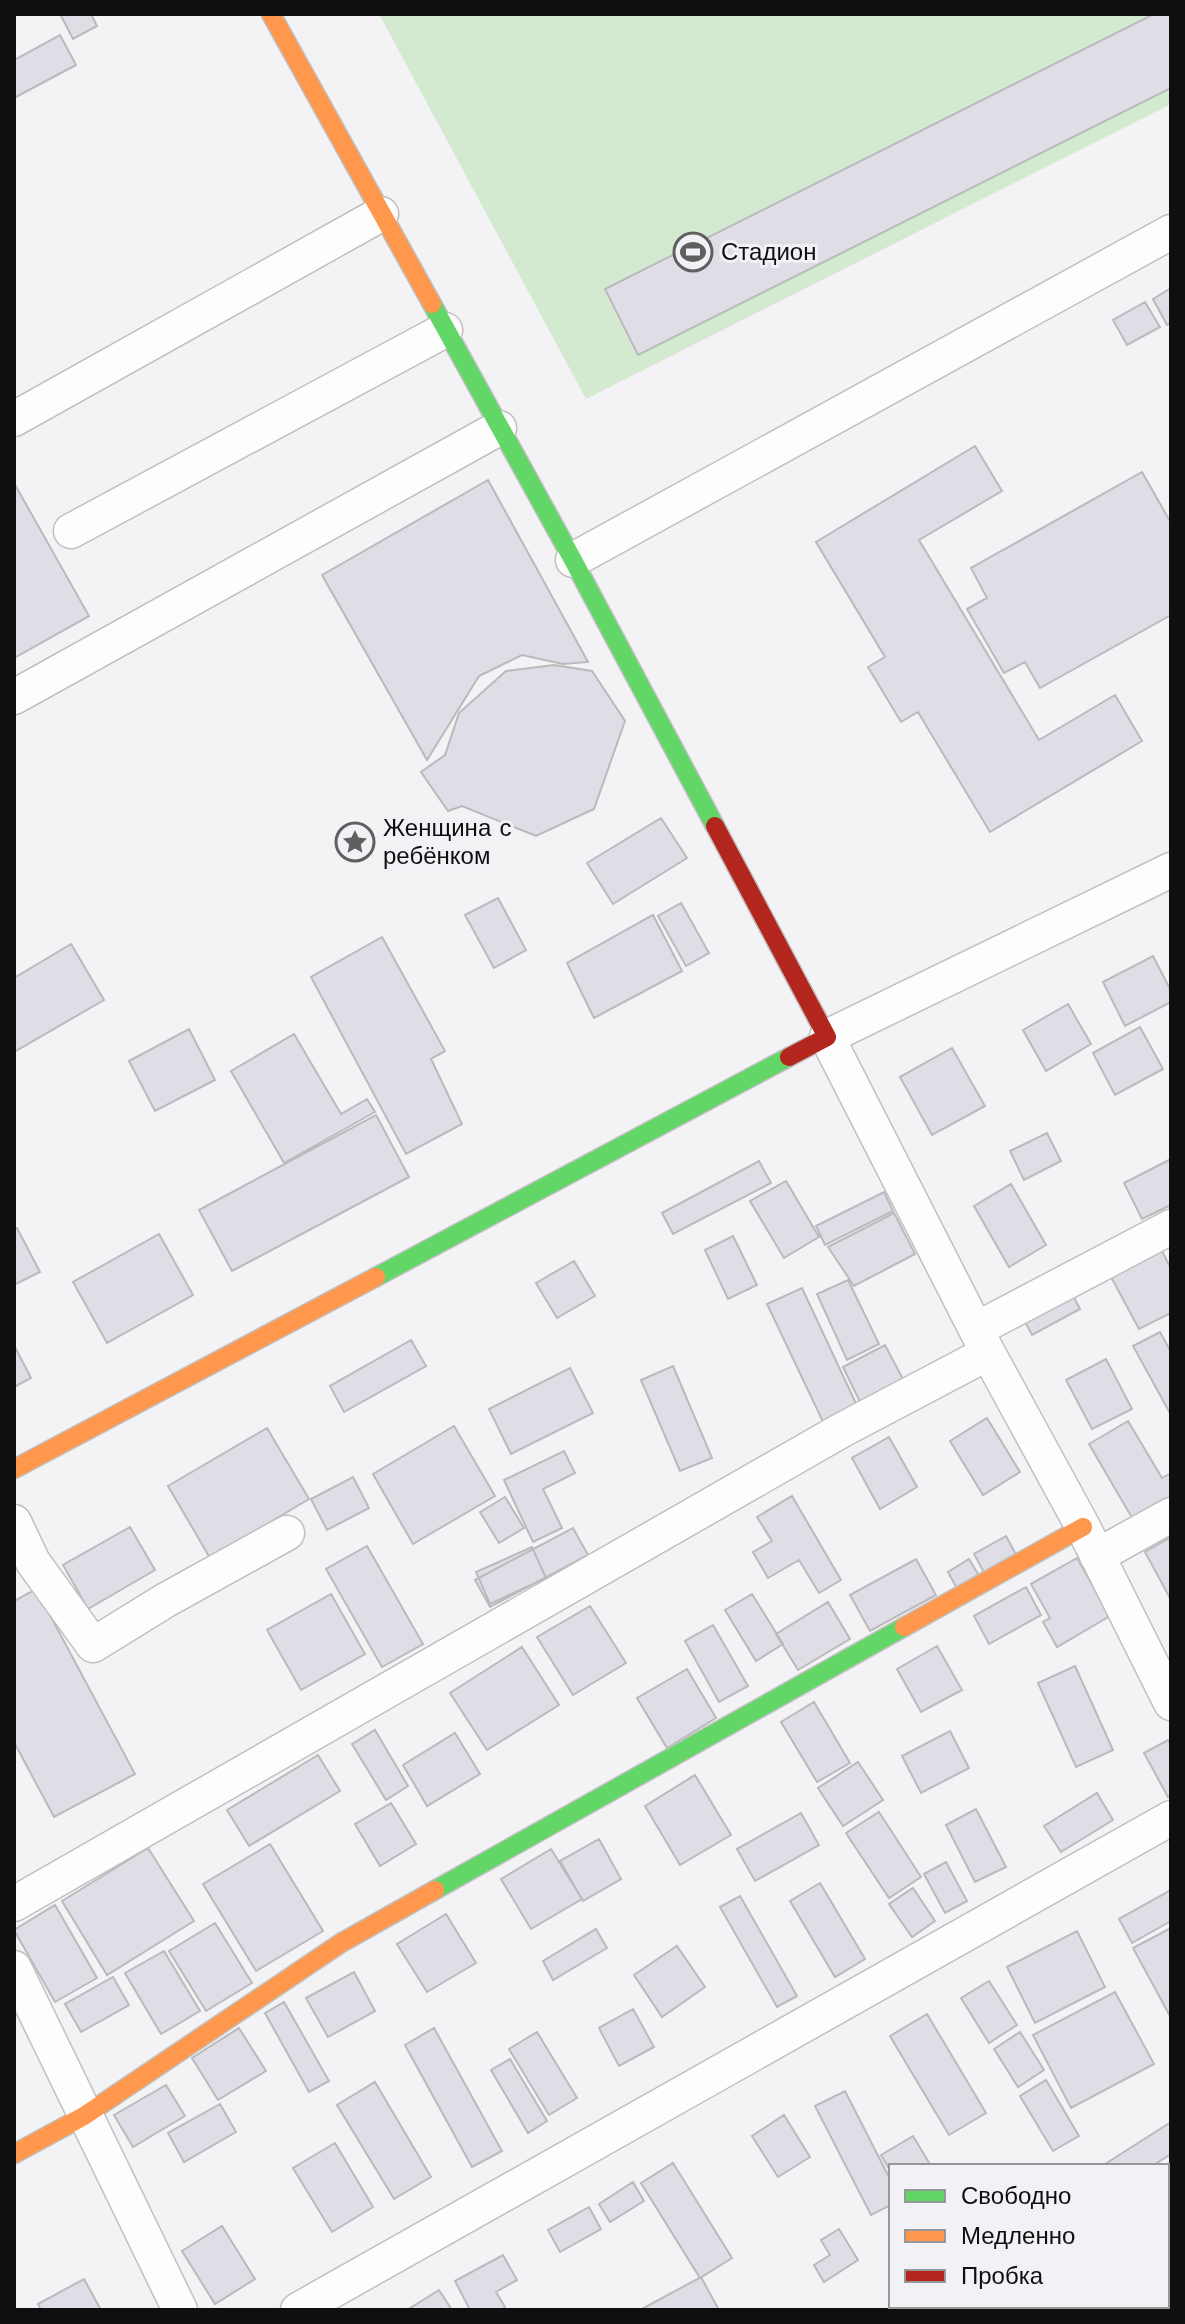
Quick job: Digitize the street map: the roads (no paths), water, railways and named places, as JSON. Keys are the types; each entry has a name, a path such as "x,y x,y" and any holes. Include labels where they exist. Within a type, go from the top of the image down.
{"street":[{"path":"271,14 573,560 827,1037 1171,1703"},
{"path":"14,419 381,214"},
{"path":"573,560 1171,232"},
{"path":"71,531 445,330"},
{"path":"14,697 499,428"},
{"path":"14,1469 827,1037 1171,870"},
{"path":"14,1904 829,1437 1171,1227"},
{"path":"14,2154 84,2116 341,1943 1090,1542 1171,1515"},
{"path":"14,1522 33,1562 93,1645 166,1600 287,1533"},
{"path":"298,2310 1171,1818"},
{"path":"14,1968 180,2310"}],"place":[{"name":"Стадион","path":"693,252"},
{"name":"Женщина с ребёнком","path":"355,842"}]}
